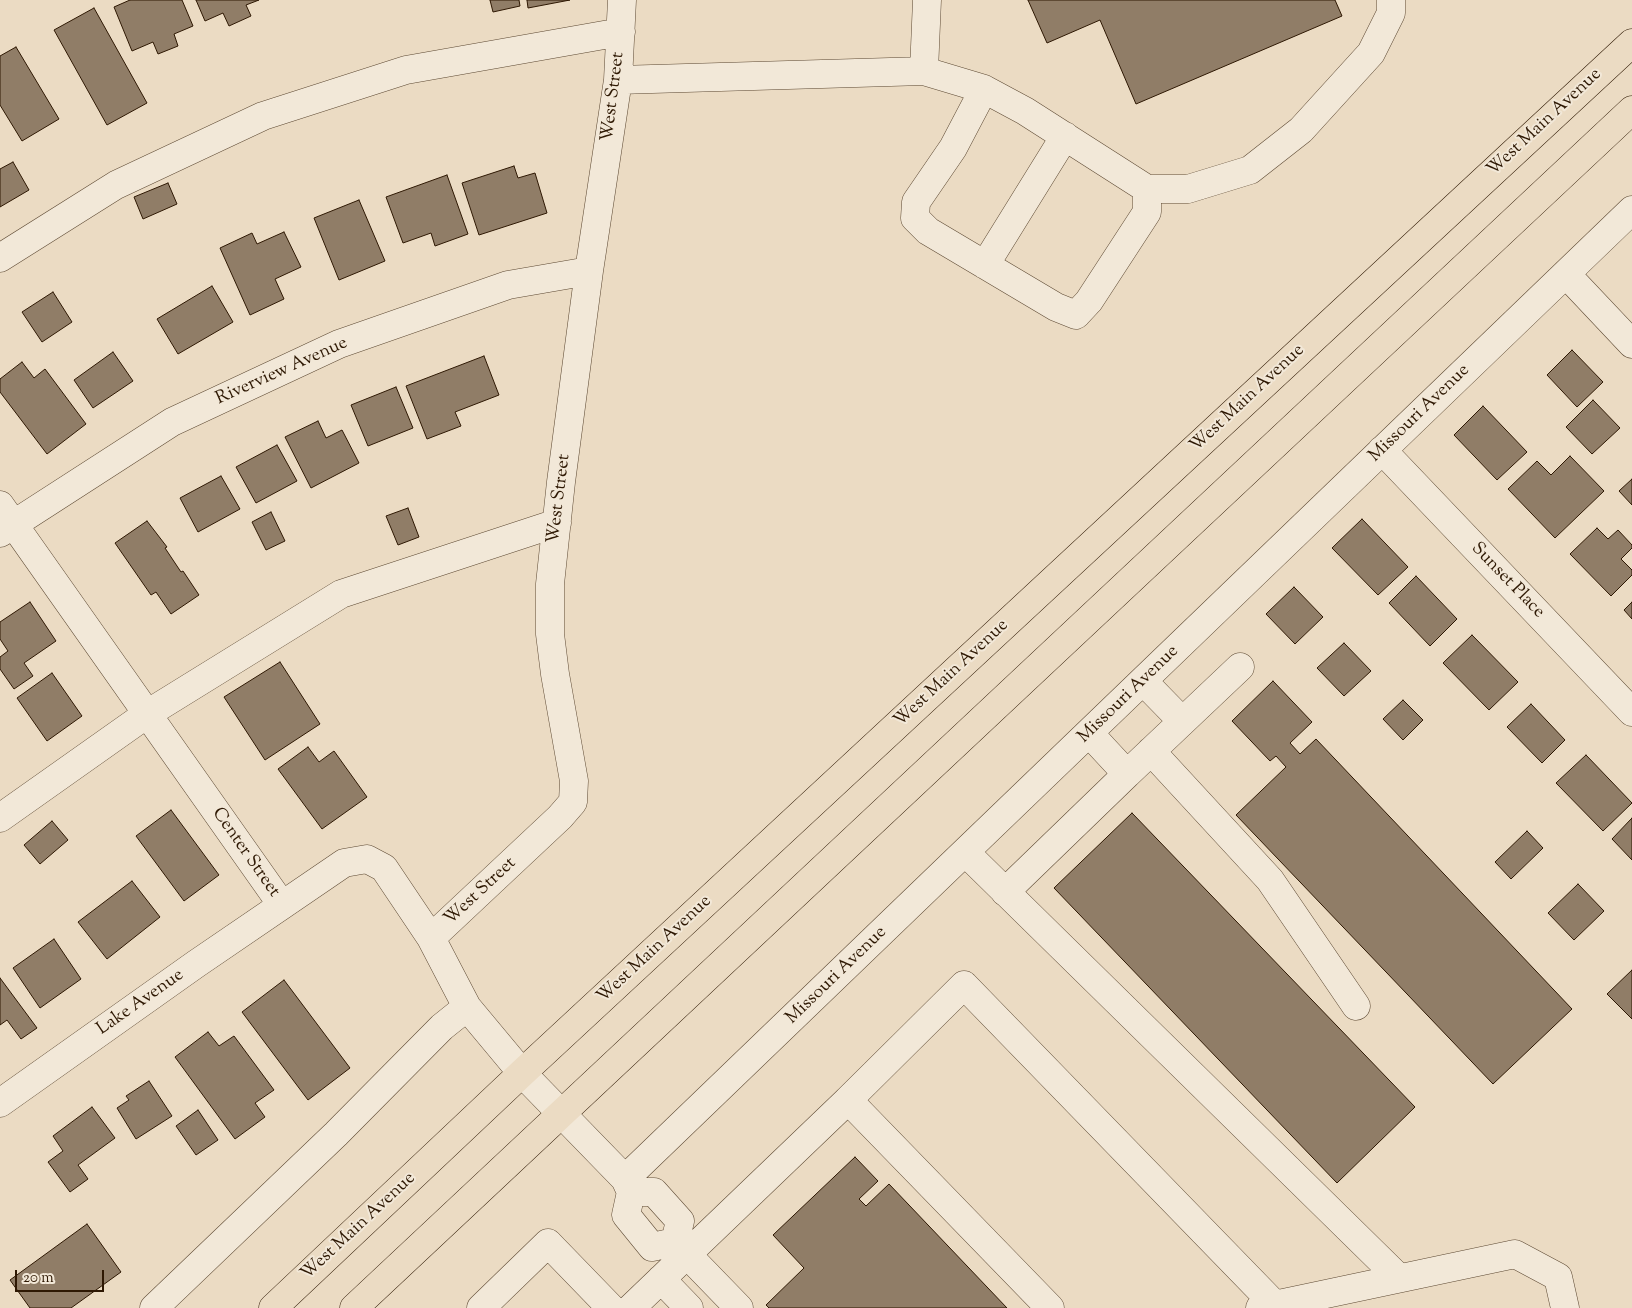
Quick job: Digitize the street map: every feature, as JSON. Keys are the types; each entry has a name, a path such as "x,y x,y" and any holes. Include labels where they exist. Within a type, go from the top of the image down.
{"main road":[{"name":"West Main Avenue","path":"274,1308 522,1073 1632,43"},
{"path":"354,1308 1632,110"}],"street":[{"name":"West Street","path":"431,938 560,817 573,802 574,781 554,674 550,634 550,584 556,523 589,271 618,80 622,0"},
{"path":"924,71 927,0"},
{"path":"618,80 924,71 984,89 1065,136 1147,189 1188,189 1250,170 1301,130 1371,53 1391,13 1390,0"},
{"path":"0,258 116,186 263,116 406,70 621,32"},
{"path":"984,89 953,148 916,202 915,218 928,231 1056,307 1076,315 1088,301 1147,212 1147,189"},
{"path":"985,265 1065,136"},
{"name":"Missouri Avenue","path":"628,1186 965,852 1632,210"},
{"name":"Riverview Avenue","path":"4,520 172,422 339,344 508,286 589,271"},
{"path":"1566,274 1632,344"},
{"name":"Sunset Place","path":"1382,450 1632,712"},
{"name":"Center Street","path":"4,520 147,714 282,905 344,863 367,860 384,868 431,938 467,1006 522,1073 628,1186"},
{"path":"0,818 147,714 341,594 556,523"},
{"path":"1005,892 1240,667"},
{"path":"1143,681 1182,721"},
{"path":"1089,733 1127,774"},
{"path":"1152,750 1270,880 1356,1006"},
{"path":"965,852 1398,1278"},
{"name":"Lake Avenue","path":"0,1103 282,905"},
{"path":"631,1308 661,1279 680,1249 848,1100 964,985 1268,1306 1515,1254 1558,1277 1565,1308"},
{"path":"154,1308 336,1134 442,1027 467,1006"},
{"path":"848,1100 1050,1308"},
{"path":"680,1249 680,1221 654,1192 628,1186 626,1215 652,1247 680,1249 739,1308"},
{"path":"481,1308 548,1243 611,1308"},
{"path":"661,1279 689,1308"}],"building":[{"path":"130,0 182,0 193,26 174,34 178,46 158,54 153,42 132,51 114,7"},
{"path":"196,0 259,0 246,5 251,16 229,26 223,13 205,21"},
{"path":"490,0 519,0 520,6 493,12"},
{"path":"527,0 570,0 528,8"},
{"path":"1028,0 1335,0 1342,16 1136,104 1100,20 1047,43"},
{"path":"94,8 147,103 107,125 54,30"},
{"path":"16,47 59,119 22,141 0,105 0,56"},
{"path":"13,162 29,190 0,207 0,169"},
{"path":"514,166 518,178 535,173 547,213 479,235 462,183"},
{"path":"447,175 468,234 435,246 431,233 403,243 386,197"},
{"path":"168,183 177,204 143,219 134,197"},
{"path":"359,200 385,261 339,280 314,218"},
{"path":"284,232 301,267 275,279 284,299 250,315 220,248 252,233 257,244"},
{"path":"212,286 233,322 178,354 157,319"},
{"path":"53,292 72,322 42,342 22,312"},
{"path":"1572,350 1603,382 1577,407 1547,375"},
{"path":"113,352 133,381 93,408 74,380"},
{"path":"484,356 499,395 455,412 461,426 427,439 406,386"},
{"path":"22,362 34,378 45,369 86,424 47,454 0,392 0,379"},
{"path":"396,387 413,428 368,446 351,405"},
{"path":"1593,400 1620,428 1592,454 1566,427"},
{"path":"1483,406 1527,452 1497,480 1454,435"},
{"path":"318,421 326,438 342,430 359,463 311,488 285,437"},
{"path":"277,445 297,481 256,503 236,467"},
{"path":"1570,456 1604,491 1555,538 1508,489 1537,461 1551,475"},
{"path":"221,476 240,509 198,532 180,498"},
{"path":"1632,479 1632,505 1619,491"},
{"path":"408,508 419,537 398,545 386,516"},
{"path":"271,512 285,541 266,550 252,522"},
{"path":"1362,519 1408,567 1378,595 1332,548"},
{"path":"147,521 167,547 165,548 181,572 183,571 199,595 171,614 156,592 151,595 115,543"},
{"path":"1597,528 1608,539 1618,530 1632,545 1632,548 1621,559 1632,570 1632,575 1611,596 1570,554"},
{"path":"1416,576 1457,619 1430,646 1389,603"},
{"path":"1294,587 1323,617 1295,644 1266,614"},
{"path":"30,602 56,641 24,663 33,676 14,689 0,669 0,657 8,651 0,639 0,622"},
{"path":"1632,602 1632,619 1624,610"},
{"path":"1472,635 1518,682 1489,710 1443,663"},
{"path":"1344,643 1371,671 1344,696 1317,668"},
{"path":"280,662 320,724 265,760 224,697"},
{"path":"52,673 82,716 47,741 17,698"},
{"path":"1273,681 1312,722 1290,743 1300,754 1316,739 1572,1009 1493,1084 1236,815 1286,767 1276,756 1270,761 1232,721"},
{"path":"1403,700 1423,720 1403,740 1383,719"},
{"path":"1531,704 1565,740 1542,763 1507,727"},
{"path":"308,747 319,762 334,751 367,797 322,829 278,769"},
{"path":"1586,755 1632,803 1603,831 1556,783"},
{"path":"171,810 219,875 184,901 136,836"},
{"path":"1132,813 1415,1107 1337,1183 1054,888"},
{"path":"1632,818 1632,860 1612,839"},
{"path":"52,821 68,840 40,864 24,845"},
{"path":"1527,831 1543,848 1511,879 1495,862"},
{"path":"132,881 160,917 107,959 78,922"},
{"path":"1578,884 1604,911 1574,940 1548,913"},
{"path":"54,939 81,979 40,1008 13,968"},
{"path":"1632,970 1632,1019 1607,994"},
{"path":"0,978 37,1028 21,1039 7,1020 0,1025"},
{"path":"284,980 350,1068 308,1100 242,1012"},
{"path":"208,1032 219,1046 234,1036 274,1090 255,1103 265,1117 235,1139 175,1057"},
{"path":"149,1081 172,1116 136,1139 117,1108 129,1100 126,1096"},
{"path":"92,1107 115,1138 78,1165 88,1179 70,1192 48,1162 63,1151 53,1136"},
{"path":"198,1110 218,1140 196,1155 176,1126"},
{"path":"855,1157 878,1181 859,1199 866,1206 889,1184 1007,1308 769,1308 766,1305 804,1268 773,1235"},
{"path":"87,1224 121,1272 71,1308 30,1308 10,1280"}]}
